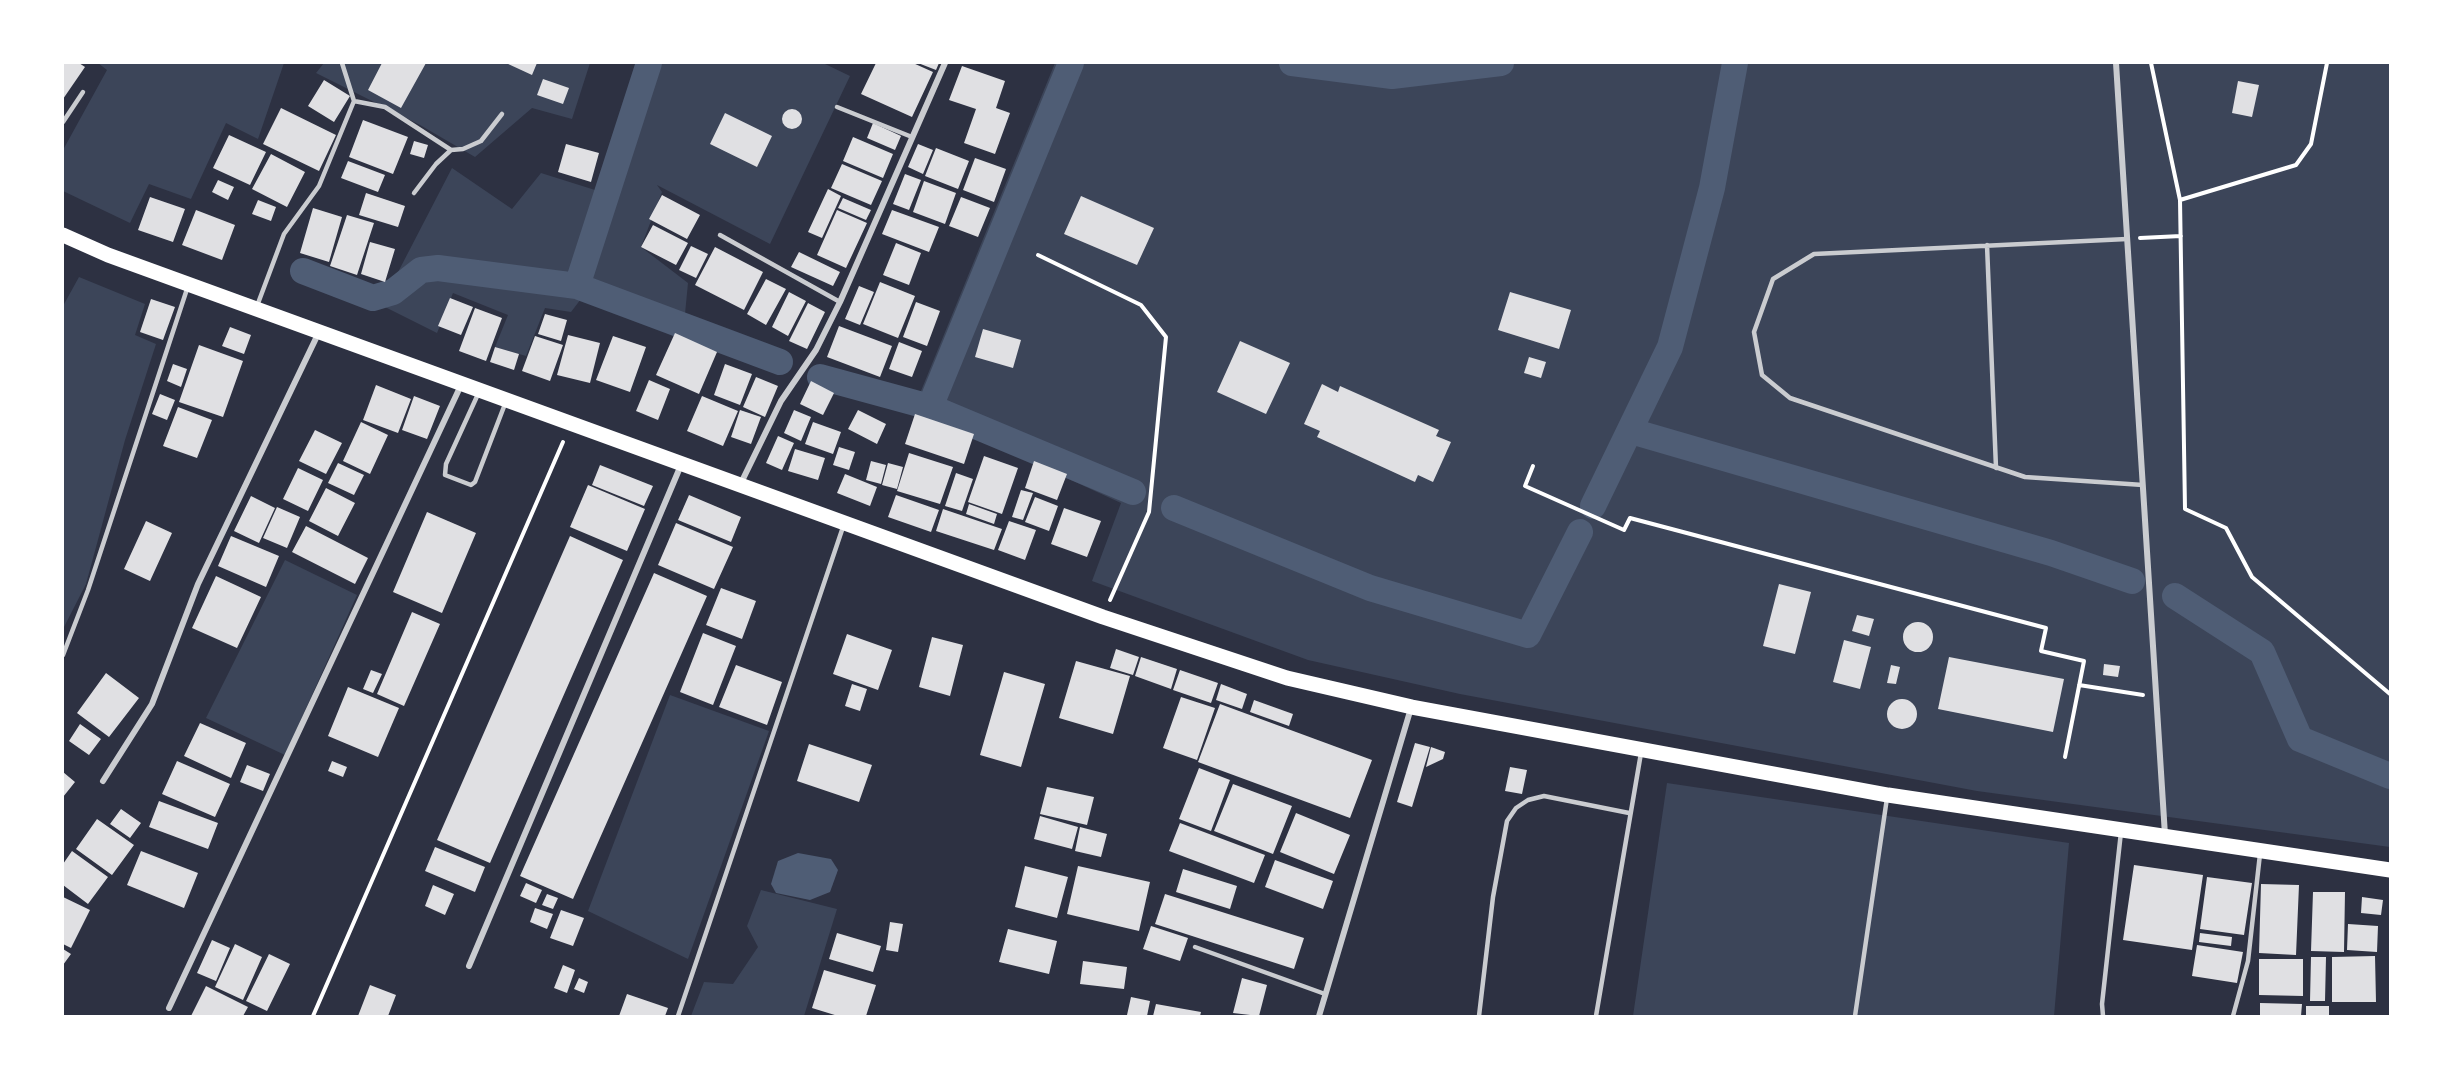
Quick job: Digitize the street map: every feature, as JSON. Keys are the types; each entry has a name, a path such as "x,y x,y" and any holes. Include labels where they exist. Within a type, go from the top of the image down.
{"main road":[{"path":"63,235 108,255 507,398 1103,617 1287,678 1412,707 1888,795 2121,832 2390,870"}],"street":[{"path":"741,484 781,401 816,350 840,302 945,63"},
{"path":"2116,63 2165,838"},
{"path":"103,781 152,704 198,584 319,331"},
{"path":"169,1008 462,382"},
{"path":"469,966 682,462"},
{"path":"1319,1016 1412,707"}],"lane":[{"path":"256,308 284,234 319,186 354,101 342,63"},
{"path":"63,122 83,92"},
{"path":"354,101 385,107 451,150 463,149 481,141 502,114"},
{"path":"837,107 912,137"},
{"path":"414,193 436,164 451,150"},
{"path":"720,235 840,302"},
{"path":"2127,239 1814,254 1773,279 1754,332 1762,375 1790,398 2025,477 2143,485"},
{"path":"1987,245 1996,468"},
{"path":"63,655 88,590 189,284"},
{"path":"480,389 444,471 445,475 471,485 478,477 507,398"},
{"path":"678,1016 845,522"},
{"path":"1596,1016 1641,751"},
{"path":"1855,1016 1888,795"},
{"path":"1479,1016 1493,897 1507,821 1516,808 1527,800 1544,796 1629,813"},
{"path":"2103,1016 2102,1004 2121,832"},
{"path":"2233,1016 2248,961 2261,852"},
{"path":"1195,947 1325,994"}],"path":[{"path":"2151,63 2180,200 2185,509 2226,528 2253,577 2390,694"},
{"path":"2180,200 2296,165 2311,144 2327,63"},
{"path":"2127,239 2181,236"},
{"path":"1038,255 1141,305 1166,337 1149,513 1103,617"},
{"path":"314,1016 572,422"},
{"path":"1533,466 1525,486 1624,530 1630,518 2046,628 2041,651 2084,661 2065,757"},
{"path":"2079,685 2156,697"}],"shaded area":[{"path":"98,63 284,63 258,139 226,123 191,199 149,184 130,223 63,191 63,150 107,70"},
{"path":"324,63 590,63 572,119 532,108 475,157 420,125 316,73"},
{"path":"648,63 823,63 850,76 770,244 657,185 662,192 641,247 688,283 685,314 584,295 571,312 545,308 526,356 495,347 508,315 453,293 437,333 381,305 452,168 512,209 541,173 595,190 625,103 654,77"},
{"path":"1055,63 2390,63 2390,847 1977,791 1460,694 1308,660 1092,581 1121,503 914,408"},
{"path":"79,277 145,304 135,335 156,344 125,440 86,584 63,629 63,306"},
{"path":"285,560 357,595 285,755 206,718"},
{"path":"670,695 769,731 688,959 588,911"},
{"path":"1667,783 2069,843 2054,1016 1633,1016"},
{"path":"798,853 831,859 838,870 830,892 810,900 776,893 771,884 778,861"},
{"path":"761,890 837,909 804,1016 691,1016 704,982 733,984 758,947 747,926"}],"building":[{"path":"63,63 79,63 85,67 63,99"},
{"path":"382,63 426,63 401,108 368,90"},
{"path":"506,63 537,63 532,75"},
{"path":"876,63 913,63 933,72 912,117 861,94"},
{"path":"918,63 939,63 936,70"},
{"path":"962,66 1005,81 996,108 1010,113 995,154 964,143 976,109 949,100"},
{"path":"543,79 569,88 563,104 537,95"},
{"path":"324,80 350,96 334,122 308,106"},
{"path":"2238,81 2259,85 2252,117 2232,113"},
{"path":"281,108 336,135 319,171 263,144"},
{"path":"792,109 799,112 802,119 799,126 792,129 785,126 782,119 785,112"},
{"path":"725,113 772,136 757,167 710,144"},
{"path":"363,120 408,137 393,174 349,157"},
{"path":"873,123 901,136 895,150 867,138"},
{"path":"229,135 266,152 250,185 213,168"},
{"path":"853,137 893,154 883,178 843,161"},
{"path":"414,141 428,145 424,158 410,154"},
{"path":"566,144 599,153 591,182 558,172"},
{"path":"918,144 933,150 923,174 908,167"},
{"path":"936,148 969,161 958,189 925,176"},
{"path":"271,154 305,172 287,207 252,189"},
{"path":"975,158 1006,169 994,202 963,190"},
{"path":"348,161 385,175 378,192 341,178"},
{"path":"842,164 882,181 871,205 831,188"},
{"path":"905,174 921,180 909,210 893,204"},
{"path":"218,180 234,187 228,200 212,192"},
{"path":"924,181 956,193 945,224 913,212"},
{"path":"828,189 841,196 822,238 808,232"},
{"path":"366,193 405,206 398,227 359,215"},
{"path":"662,195 700,215 687,239 649,219"},
{"path":"1081,196 1154,228 1137,265 1064,234"},
{"path":"150,197 185,209 173,242 138,230"},
{"path":"961,197 990,208 978,237 949,226"},
{"path":"843,198 871,210 866,220 838,208"},
{"path":"258,200 276,207 271,221 252,214"},
{"path":"313,208 342,217 329,262 300,253"},
{"path":"196,210 235,225 222,260 182,245"},
{"path":"837,210 867,223 846,268 817,255"},
{"path":"892,210 939,227 929,252 882,234"},
{"path":"347,215 374,223 357,275 330,266"},
{"path":"653,225 688,243 676,265 641,247"},
{"path":"370,242 395,249 385,282 361,274"},
{"path":"896,243 921,253 909,285 883,275"},
{"path":"691,246 708,254 696,278 679,270"},
{"path":"715,247 763,272 744,310 695,285"},
{"path":"799,252 840,272 833,286 791,267"},
{"path":"766,279 786,289 766,325 747,314"},
{"path":"880,282 915,296 898,338 863,324"},
{"path":"859,286 874,292 860,325 845,319"},
{"path":"789,292 806,301 788,336 772,327"},
{"path":"1510,292 1571,310 1559,349 1498,330"},
{"path":"450,298 473,307 461,335 438,326"},
{"path":"151,299 175,307 163,340 140,332"},
{"path":"916,302 940,311 927,346 903,337"},
{"path":"808,303 825,312 807,349 789,341"},
{"path":"475,308 502,318 486,361 459,351"},
{"path":"545,314 567,320 561,341 538,334"},
{"path":"839,326 892,346 880,377 827,357"},
{"path":"230,327 251,335 244,354 222,346"},
{"path":"983,329 1021,340 1013,368 975,357"},
{"path":"675,333 717,352 699,394 656,375"},
{"path":"568,335 600,343 590,383 557,375"},
{"path":"535,336 563,345 550,381 522,371"},
{"path":"613,336 646,347 630,392 596,380"},
{"path":"1240,341 1290,363 1266,414 1217,392"},
{"path":"899,342 922,351 912,377 889,369"},
{"path":"199,345 243,361 223,417 179,402"},
{"path":"495,347 519,354 514,370 490,362"},
{"path":"1529,357 1546,362 1541,378 1524,373"},
{"path":"173,364 187,369 181,387 167,381"},
{"path":"725,364 752,374 740,405 714,395"},
{"path":"756,377 778,386 765,417 743,407"},
{"path":"649,380 670,389 658,420 636,411"},
{"path":"811,381 834,393 823,415 800,404"},
{"path":"1322,384 1338,392 1340,386 1439,430 1436,436 1451,442 1433,482 1418,475 1415,482 1317,437 1320,431 1304,424"},
{"path":"376,385 411,399 398,433 363,420"},
{"path":"160,394 175,400 167,420 152,414"},
{"path":"414,396 440,406 427,439 402,430"},
{"path":"702,396 738,411 723,446 687,431"},
{"path":"178,407 212,420 197,458 163,446"},
{"path":"740,410 761,417 751,444 731,437"},
{"path":"794,410 811,417 801,441 784,433"},
{"path":"858,410 886,424 877,444 848,429"},
{"path":"915,414 974,434 964,464 905,444"},
{"path":"361,422 388,435 370,474 343,461"},
{"path":"813,422 841,432 833,454 805,444"},
{"path":"315,430 342,443 326,474 299,461"},
{"path":"778,436 794,443 782,470 766,463"},
{"path":"839,447 855,452 849,470 833,465"},
{"path":"795,449 825,458 818,480 788,471"},
{"path":"909,453 953,467 940,504 897,491"},
{"path":"984,456 1018,468 1002,514 968,502"},
{"path":"871,461 886,465 881,484 866,480"},
{"path":"1034,461 1067,474 1057,500 1025,488"},
{"path":"338,463 364,475 354,495 328,483"},
{"path":"888,463 903,467 897,489 882,485"},
{"path":"600,465 653,486 644,506 592,485"},
{"path":"298,468 323,480 308,511 283,499"},
{"path":"956,473 973,479 962,511 945,506"},
{"path":"845,474 877,487 870,506 837,493"},
{"path":"588,485 645,509 627,551 570,527"},
{"path":"326,488 355,503 338,536 309,521"},
{"path":"1021,490 1033,493 1023,520 1012,517"},
{"path":"689,495 741,517 731,542 678,520"},
{"path":"896,495 939,510 931,532 888,517"},
{"path":"251,496 275,508 259,543 234,531"},
{"path":"1035,497 1058,506 1049,531 1025,522"},
{"path":"969,504 997,514 994,524 966,514"},
{"path":"277,507 300,517 287,548 263,538"},
{"path":"1064,508 1101,521 1087,557 1051,544"},
{"path":"943,509 1002,529 994,550 936,531"},
{"path":"427,512 476,533 442,613 393,592"},
{"path":"146,521 172,533 150,581 124,569"},
{"path":"1009,521 1036,530 1025,560 998,550"},
{"path":"676,523 733,547 714,589 658,565"},
{"path":"306,526 368,558 355,584 292,552"},
{"path":"231,536 279,556 266,587 218,566"},
{"path":"570,536 623,560 490,863 437,840"},
{"path":"654,573 707,596 573,899 520,876"},
{"path":"216,576 261,597 237,648 192,628"},
{"path":"1779,584 1811,592 1795,654 1763,646"},
{"path":"721,588 756,601 742,639 706,625"},
{"path":"412,612 440,624 404,706 377,694"},
{"path":"1857,615 1874,619 1869,636 1852,631"},
{"path":"1918,622 1929,626 1933,637 1929,648 1918,652 1907,648 1903,637 1907,626"},
{"path":"703,633 736,646 713,705 680,692"},
{"path":"847,634 892,650 878,690 833,674"},
{"path":"932,637 963,645 950,696 919,687"},
{"path":"1844,640 1871,647 1860,689 1833,682"},
{"path":"1116,649 1139,657 1133,675 1110,668"},
{"path":"1141,657 1177,669 1171,689 1135,676"},
{"path":"1949,657 2064,679 2053,732 1938,709"},
{"path":"1076,661 1130,676 1113,734 1059,718"},
{"path":"2104,664 2120,666 2118,677 2103,675"},
{"path":"736,665 782,682 767,725 719,707"},
{"path":"1891,665 1900,667 1896,684 1887,683"},
{"path":"371,670 382,674 373,693 363,689"},
{"path":"1180,670 1218,683 1211,703 1173,690"},
{"path":"1004,672 1045,684 1021,767 980,755"},
{"path":"106,673 139,698 109,737 77,713"},
{"path":"852,684 867,689 860,711 845,706"},
{"path":"1221,684 1247,694 1242,709 1216,700"},
{"path":"348,687 399,708 378,757 328,736"},
{"path":"1181,697 1215,708 1197,760 1163,748"},
{"path":"1902,699 1913,703 1917,714 1913,725 1902,729 1891,725 1887,714 1891,703"},
{"path":"1254,700 1293,714 1289,726 1250,712"},
{"path":"1220,704 1372,760 1350,818 1198,762"},
{"path":"200,723 246,743 231,778 184,756"},
{"path":"80,724 101,739 89,755 69,741"},
{"path":"1415,743 1430,747 1412,807 1397,802"},
{"path":"809,744 872,765 859,802 797,781"},
{"path":"1431,747 1445,752 1443,759 1426,767"},
{"path":"177,761 230,784 215,817 162,794"},
{"path":"332,761 347,767 343,777 328,771"},
{"path":"247,765 270,774 263,791 240,782"},
{"path":"1510,767 1527,770 1522,794 1505,791"},
{"path":"1199,768 1230,780 1211,831 1179,819"},
{"path":"63,772 75,782 63,797"},
{"path":"1233,784 1292,806 1273,854 1214,831"},
{"path":"1047,787 1094,797 1087,825 1040,814"},
{"path":"159,801 218,823 208,849 149,827"},
{"path":"121,809 141,823 130,838 110,824"},
{"path":"1296,813 1350,835 1334,874 1280,852"},
{"path":"1040,816 1078,827 1072,849 1034,839"},
{"path":"97,819 134,845 112,875 76,849"},
{"path":"1180,823 1265,855 1254,883 1169,851"},
{"path":"1080,827 1107,834 1101,857 1075,851"},
{"path":"435,847 485,867 475,892 425,871"},
{"path":"72,851 108,877 88,904 63,885 63,864"},
{"path":"141,851 198,873 184,908 127,885"},
{"path":"1275,860 1333,881 1323,909 1265,887"},
{"path":"2134,865 2203,875 2192,950 2123,940"},
{"path":"1025,866 1068,877 1057,918 1015,907"},
{"path":"1078,866 1150,882 1139,931 1067,914"},
{"path":"1183,869 1237,886 1230,909 1176,892"},
{"path":"2207,877 2252,883 2244,935 2200,929"},
{"path":"526,883 542,890 536,903 520,896"},
{"path":"2261,884 2299,885 2296,955 2259,953"},
{"path":"433,885 454,894 445,915 425,906"},
{"path":"2313,892 2345,892 2344,952 2311,951"},
{"path":"547,894 558,898 553,909 542,905"},
{"path":"1165,894 1304,938 1294,969 1155,924"},
{"path":"63,897 90,910 71,948 63,944"},
{"path":"2362,897 2383,900 2381,915 2361,913"},
{"path":"535,908 553,914 547,929 530,922"},
{"path":"561,910 584,918 573,946 550,938"},
{"path":"890,922 903,924 898,952 886,950"},
{"path":"2348,924 2378,926 2377,952 2347,950"},
{"path":"1151,926 1188,938 1180,961 1143,949"},
{"path":"1008,929 1057,941 1049,974 999,962"},
{"path":"837,933 881,946 873,972 829,959"},
{"path":"2200,933 2232,937 2231,946 2199,942"},
{"path":"212,940 230,948 216,981 197,973"},
{"path":"235,944 262,957 243,1000 215,987"},
{"path":"2197,945 2243,952 2237,983 2192,976"},
{"path":"63,949 71,954 63,965"},
{"path":"269,954 290,964 267,1011 246,1001"},
{"path":"2375,956 2376,1002 2332,1002 2332,957"},
{"path":"2311,957 2326,957 2325,1001 2310,1001"},
{"path":"2259,959 2303,959 2303,996 2259,995"},
{"path":"1083,961 1127,967 1124,989 1080,984"},
{"path":"563,965 575,970 567,993 554,988"},
{"path":"824,970 876,985 866,1016 838,1016 812,1008"},
{"path":"579,978 588,982 584,993 574,989"},
{"path":"1242,978 1267,985 1259,1016 1233,1013"},
{"path":"370,985 396,995 388,1016 358,1016"},
{"path":"206,986 248,1007 243,1016 191,1016"},
{"path":"627,994 668,1008 665,1016 619,1016"},
{"path":"1131,997 1150,1001 1147,1016 1127,1015"},
{"path":"2260,1003 2302,1004 2301,1016 2260,1016"},
{"path":"1156,1004 1201,1012 1200,1016 1153,1016"},
{"path":"2306,1006 2329,1006 2329,1016 2306,1016"}],"waterway":[{"path":"577,286 649,63"},
{"path":"930,407 1071,63"},
{"path":"1292,63 1392,76 1501,63"},
{"path":"1593,506 1670,347 1712,188 1735,63"},
{"path":"303,271 373,298 393,292 421,270 438,268 577,286 780,362"},
{"path":"820,377 930,407 1133,492"},
{"path":"1631,431 2051,553 2132,581"},
{"path":"1174,508 1370,588 1528,635 1580,532"},
{"path":"2175,596 2262,652 2300,739 2390,776"}]}
